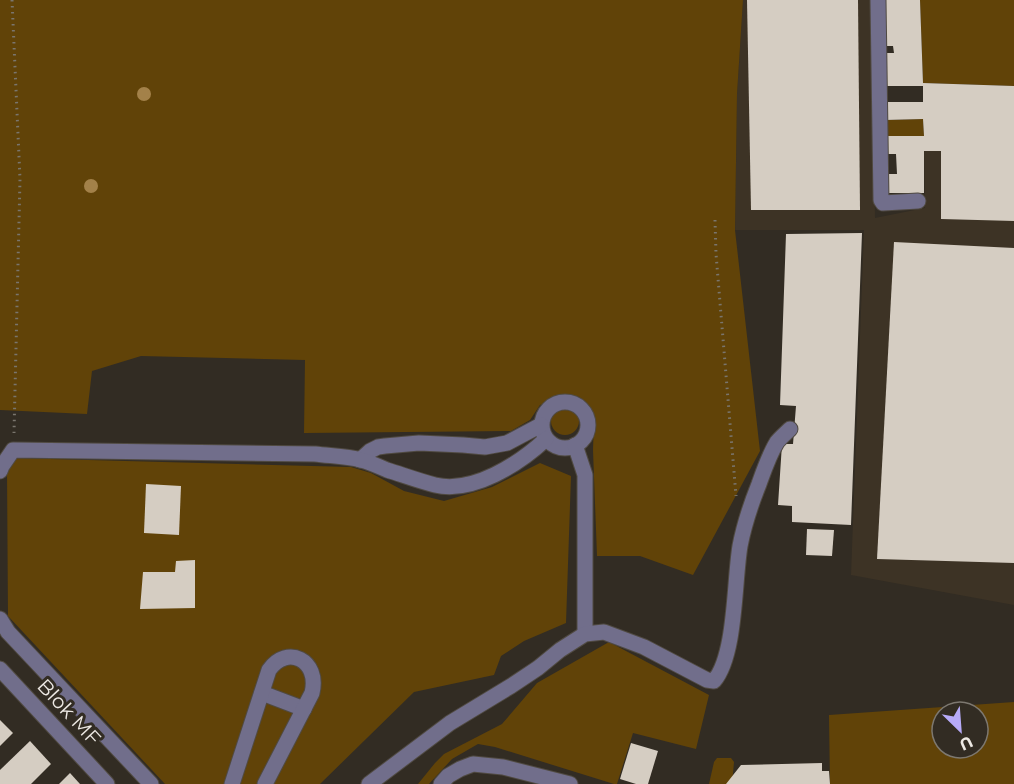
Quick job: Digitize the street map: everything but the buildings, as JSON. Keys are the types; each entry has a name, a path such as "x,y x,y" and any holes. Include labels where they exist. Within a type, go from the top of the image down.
{"street":[{"path":"878,0 881,200 883,203 918,201"},
{"path":"566,401 580,407 588,420 586,435 575,446 560,448 552,445 544,432 542,417 552,405 558,402 566,401"},
{"path":"369,784 450,723 511,686 585,634 604,632 644,647 707,680 714,681 724,664 729,642 740,545 750,508 777,442 790,429"},
{"path":"360,460 378,447 430,444 484,447 544,432"},
{"path":"0,471 13,450 315,454 360,460 438,486 461,486 487,478 530,454 544,432"},
{"path":"575,446 585,475 585,634"},
{"path":"0,619 8,632 151,784"},
{"path":"232,784 269,670 282,658 298,659 306,662 313,673 312,693 265,784"},
{"name":"Blok MF","path":"0,669 107,784"},
{"path":"262,693 304,710"},
{"path":"441,784 448,776 473,764 503,767 570,784"}],"path":[{"path":"12,0 20,179 13,450"},
{"path":"715,220 736,499"}],"shaded area":[{"path":"0,0 743,0 737,94 735,230 760,451 693,575 640,556 597,556 594,420 587,404 579,397 570,395 540,405 530,420 511,431 304,433 305,360 141,356 92,371 87,414 0,410"},
{"path":"743,0 872,0 875,218 925,208 923,83 1014,86 1014,605 851,575 864,230 735,230 737,94"},
{"path":"920,0 1014,0 1014,86 923,83"},
{"path":"923,119 924,136 885,136 885,120"},
{"path":"565,407 575,411 579,421 575,431 565,435 555,431 551,421 555,411"},
{"path":"14,458 351,467 371,473 404,491 444,501 492,487 540,463 571,476 566,623 524,641 501,656 494,675 414,692 320,784 165,784 8,616 7,471"},
{"path":"609,642 709,695 696,749 633,733 617,784 614,784 495,747 478,744 452,759 429,784 418,784 444,754 502,724 537,683"},
{"path":"1014,702 1014,784 830,784 829,715 930,708 930,760 990,760 990,704"},
{"path":"717,758 731,758 734,762 732,784 709,784"}]}
